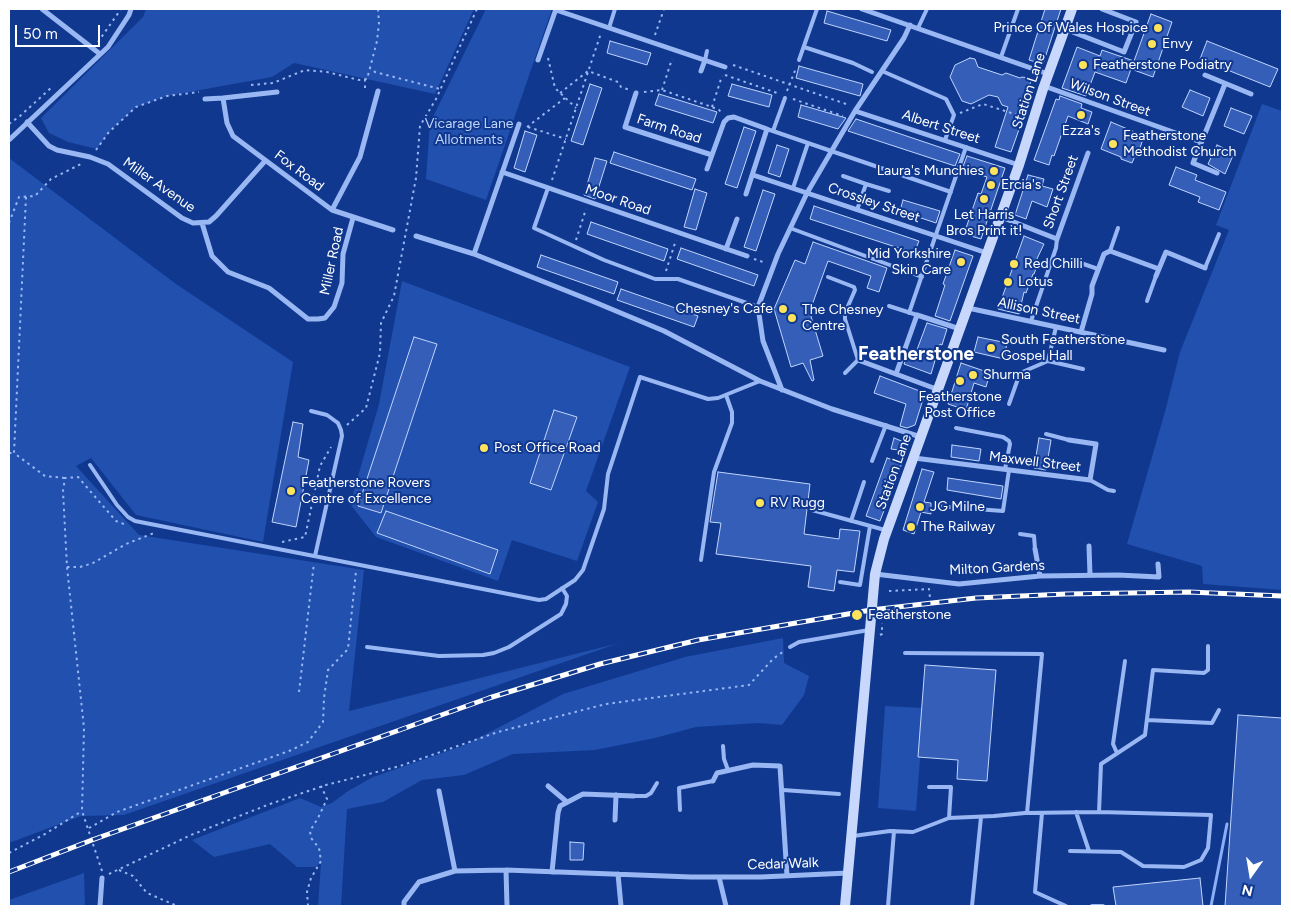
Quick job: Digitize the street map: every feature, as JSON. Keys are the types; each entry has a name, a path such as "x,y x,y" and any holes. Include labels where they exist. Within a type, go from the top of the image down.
{"main road":[{"name":"Station Lane","path":"845,906 875,574 887,530 1020,165 1048,74 1072,9"}],"street":[{"path":"42,9 100,54"},
{"path":"9,140 108,47 131,9"},
{"path":"538,60 556,9 725,67"},
{"path":"862,9 1048,74"},
{"path":"1064,29 1124,52 1136,22 1102,9"},
{"path":"782,390 763,341 758,307 790,228 807,193 830,151 904,38 910,25"},
{"path":"701,72 704,60"},
{"path":"1205,75 1251,94"},
{"path":"1217,173 1193,163 1225,84"},
{"name":"Wilson Street","path":"1044,86 1201,142"},
{"path":"205,99 277,92"},
{"path":"332,210 360,157 378,92"},
{"name":"Farm Road","path":"636,93 625,127 712,155"},
{"name":"Fox Road","path":"223,98 227,124 233,136 265,161 332,210 393,230"},
{"name":"Albert Street","path":"856,109 1020,165"},
{"path":"726,120 734,118 767,129 746,194"},
{"name":"Farm Road","path":"707,169 726,120"},
{"name":"Miller Avenue","path":"27,122 49,146 108,164 182,218 194,222 209,222 216,216 265,161"},
{"path":"474,254 519,124"},
{"name":"Short Street","path":"1001,217 1056,239 1088,152"},
{"name":"Moor Road","path":"502,172 746,256"},
{"name":"Crossley Street","path":"752,174 987,253"},
{"name":"Miller Road","path":"202,223 212,256 228,272 269,288 308,319 318,319 325,318 334,306 342,282 343,254 353,218"},
{"path":"726,249 737,219"},
{"path":"416,236 474,254 664,331 760,381 782,390 921,437"},
{"path":"1081,332 1092,294 1092,286 1104,254 1110,251 1159,269"},
{"path":"1156,276 1166,252 1206,268"},
{"name":"Allison Street","path":"968,308 1164,350"},
{"path":"896,374 917,315 960,329"},
{"path":"858,360 939,390"},
{"name":"Maxwell Street","path":"914,458 1090,480 1096,444 1069,440"},
{"path":"1089,546 1090,575"},
{"path":"1036,550 1040,576"},
{"name":"Milton Gardens","path":"875,574 959,584 1040,576 1159,577 1158,564"},
{"path":"712,781 717,772 753,765 780,766 787,876"},
{"path":"548,786 567,802"},
{"path":"439,791 455,871"},
{"path":"552,872 560,806 583,794 634,796"},
{"path":"616,796 616,820"},
{"path":"506,870 507,906"},
{"name":"Cedar Walk","path":"404,906 404,902 419,882 455,871 506,870 719,877 848,873"},
{"path":"618,874 621,906"},
{"path":"719,877 726,906"},
{"path":"100,906 102,878"}],"lane":[{"path":"606,27 615,9"},
{"path":"799,60 817,9"},
{"path":"918,28 927,9"},
{"path":"1001,57 1018,9"},
{"path":"804,47 853,63 872,72"},
{"path":"704,60 707,51"},
{"path":"882,70 946,99 954,115 945,140"},
{"path":"773,131 784,98"},
{"path":"767,129 951,192"},
{"path":"793,188 808,143"},
{"path":"909,313 966,147"},
{"path":"843,176 889,191"},
{"path":"857,210 866,184"},
{"path":"549,188 534,228 604,260 655,279 678,279 758,307"},
{"path":"790,228 922,277"},
{"path":"1110,251 1118,228"},
{"path":"1206,268 1219,234"},
{"path":"1031,321 1056,248 1056,239"},
{"path":"1072,260 1098,269"},
{"path":"1147,301 1156,276"},
{"path":"828,277 854,287 855,290 845,313 845,319 858,360 845,372"},
{"path":"889,306 917,315"},
{"path":"1048,360 1056,327"},
{"path":"1010,404 1020,373 1048,360 1083,369"},
{"path":"90,465 117,505 128,517 135,521 539,600 546,599 581,575 604,509 608,474 640,377 708,399 718,398 760,381"},
{"path":"701,560 714,472 732,423 732,412 726,395"},
{"path":"311,411 327,415 338,422 342,430 340,447 315,556"},
{"path":"872,461 886,425"},
{"path":"934,506 1003,511 1009,441 1003,437 956,428"},
{"path":"1046,434 1069,440"},
{"path":"1090,480 1108,490 1114,490"},
{"path":"851,521 864,482"},
{"path":"812,510 887,530"},
{"path":"840,582 860,585 870,526"},
{"path":"1020,534 1034,536 1036,550"},
{"path":"367,647 439,656 494,653 508,647 561,614 566,604 567,596 562,588"},
{"path":"790,647 799,642 870,630"},
{"path":"1099,812 1101,764 1145,735 1153,670 1204,673 1208,670 1208,646"},
{"path":"905,653 1042,654 1027,813"},
{"path":"1117,753 1113,744 1125,661"},
{"path":"1147,720 1212,723 1219,710"},
{"path":"723,746 724,759 728,770"},
{"path":"680,810 679,788 712,781"},
{"path":"634,796 646,796 651,793 657,783"},
{"path":"929,787 951,787 949,818"},
{"path":"783,790 839,794"},
{"path":"1076,812 1089,851"},
{"path":"851,836 894,831 913,832 949,818 1027,813 1099,812 1211,815 1208,848 1200,860 1184,867 1143,866 1121,852 1070,851"},
{"path":"1042,813 1035,892 1066,906"},
{"path":"972,906 982,817"},
{"path":"888,906 894,831"},
{"path":"1092,906 1103,906"}],"path":[{"path":"92,48 111,26 121,9"},
{"path":"378,9 380,23 370,68 375,72 440,89"},
{"path":"263,546 305,537 320,466 342,430 366,408 380,352 381,323 394,296 406,234 416,178 420,126 440,89 476,9"},
{"path":"653,42 664,9"},
{"path":"549,188 588,72 606,27"},
{"path":"544,42 555,88 576,108"},
{"path":"662,90 675,50"},
{"path":"784,98 799,60"},
{"path":"712,107 727,63 856,109"},
{"path":"560,92 588,72"},
{"path":"588,72 618,82 621,87 636,93 662,90 712,107 719,110 726,120"},
{"path":"365,79 365,88"},
{"path":"9,124 54,85"},
{"path":"565,98 527,127 566,139"},
{"path":"954,115 983,104 1034,120"},
{"path":"9,223 18,197 35,196 51,178 79,166 90,158"},
{"path":"14,453 26,197"},
{"path":"574,246 588,202"},
{"path":"393,230 416,236"},
{"path":"663,279 678,233"},
{"path":"746,256 774,266"},
{"path":"9,453 14,453 45,476 78,477 116,521 131,526"},
{"path":"65,478 63,491 67,567 84,728 82,811 96,854 100,860 102,878 223,822 322,786 400,766 498,732 606,704 749,685 773,659 790,647"},
{"path":"67,567 93,564 126,544 168,527"},
{"path":"147,532 154,533"},
{"path":"299,692 315,556"},
{"path":"88,829 117,812 289,751 308,742 323,722 328,670 348,649 356,564"},
{"path":"889,576 889,591"},
{"path":"882,592 929,589 930,598"},
{"path":"882,622 882,634"},
{"path":"308,906 307,892 311,878 321,861 319,848 311,838 310,831 327,799 322,786"},
{"path":"9,853 46,834 82,811"},
{"path":"119,870 133,876 147,893 177,906"}],"green space":[{"path":"146,9 474,9 435,94 294,63 272,77 167,96 136,107 109,132 97,149 68,142 49,133 41,118 143,17"},
{"name":"Vicarage Lane Allotments","path":"486,9 552,9 486,200 426,179 430,123"},
{"path":"1262,104 1282,111 1282,590 1203,584 1202,566 1127,544 1180,352 1229,230 1216,225"},
{"path":"9,158 176,284 293,362 263,542 136,515 91,458 76,466 139,535 364,570 349,711 619,643 124,815 81,816 9,843"},
{"name":"Post Office Road","path":"402,281 630,367 586,491 598,502 577,561 512,540 498,581 376,537 350,504 379,404"},
{"path":"783,638 784,663 809,676 804,695 782,725 758,723 696,727 655,738 595,750 513,754 464,775 422,780 383,802 347,809 341,906 318,906 321,863 315,867 297,867 270,844 214,857 192,840 300,798 321,807 332,803 348,791 373,777 465,745 563,694 685,657"},
{"path":"885,706 924,708 916,811 878,808"},
{"path":"84,873 85,906 9,906 9,900"}],"building":[{"path":"1045,9 1061,9 1043,64 1029,60"},
{"path":"827,11 891,30 887,41 824,23"},
{"path":"1151,14 1172,22 1153,77 1131,69 1126,83 1095,72 1086,96 1062,88 1077,47 1100,56 1102,50 1134,61"},
{"path":"610,41 651,53 647,65 607,53"},
{"path":"1207,41 1278,69 1270,87 1200,59"},
{"path":"970,58 975,59 978,67 1002,75 1006,73 1020,78 1029,78 1031,81 1026,90 1017,119 1022,121 1011,152 995,147 1008,107 1002,105 998,97 989,95 971,104 962,101 950,77 955,65"},
{"path":"799,66 863,84 860,96 796,78"},
{"path":"590,84 602,88 583,145 571,141"},
{"path":"732,84 772,95 769,107 728,96"},
{"path":"1190,90 1210,98 1203,116 1182,107"},
{"path":"659,94 717,112 713,123 655,105"},
{"path":"1060,96 1082,104 1081,108 1092,112 1088,124 1068,116 1049,165 1034,160 1056,99 1059,100"},
{"path":"801,105 846,118 838,129 798,117"},
{"path":"1231,108 1252,116 1244,134 1224,126"},
{"path":"856,119 960,154 955,166 848,131"},
{"name":"Featherstone Methodist Church","path":"1111,122 1144,136 1137,157 1135,156 1132,163 1101,149"},
{"path":"744,127 756,131 737,188 725,184"},
{"path":"525,131 537,135 525,172 514,168"},
{"path":"777,145 789,149 780,177 768,173"},
{"path":"1217,145 1234,153 1225,174 1208,164"},
{"path":"614,152 696,179 692,190 610,163"},
{"path":"967,156 1005,168 981,239 964,234 978,193 981,194 987,177 962,169"},
{"path":"595,158 607,161 595,199 584,195"},
{"path":"1176,167 1197,175 1195,180 1226,192 1219,210 1198,202 1200,197 1169,185"},
{"path":"1028,175 1044,179 1042,186 1053,189 1047,207 1032,201 1026,219 1015,215"},
{"path":"695,189 707,193 696,230 684,227"},
{"path":"763,190 775,194 756,251 744,247"},
{"path":"903,200 940,211 936,223 900,211"},
{"path":"814,206 919,241 914,253 810,219"},
{"path":"591,222 668,249 664,261 587,234"},
{"path":"1024,236 1044,244 1034,265 1037,266 1034,274 1026,293 1024,292 1019,314 998,309"},
{"name":"The Chesney Centre","path":"813,242 887,268 879,292 867,288 871,276 828,261 811,308 819,311 810,313 823,356 810,360 814,380 812,381 803,363 791,367 774,309 795,260 805,264"},
{"path":"681,248 758,275 754,286 677,259"},
{"path":"955,250 973,256 950,321 935,316 945,285 943,284"},
{"path":"541,255 618,282 614,294 537,267"},
{"path":"621,289 698,316 694,327 617,300"},
{"path":"927,323 947,329 942,345 940,344 931,374 904,364 908,353 915,355"},
{"path":"414,337 437,344 381,513 358,506"},
{"name":"South Featherstone Gospel Hall","path":"978,337 1007,343 1004,359 974,352"},
{"path":"961,363 990,373 986,387 974,383 966,410 948,404"},
{"path":"880,376 925,393 915,425 907,428 900,426 906,404 874,393"},
{"path":"554,410 577,417 551,490 530,483"},
{"name":"Featherstone Rovers Centre of Excellence","path":"293,422 303,424 298,457 309,460 296,527 272,522"},
{"path":"894,438 909,444 906,451 891,449"},
{"path":"1039,438 1051,440 1046,470 1034,468"},
{"path":"952,445 981,449 979,461 951,457"},
{"path":"887,458 902,463 880,521 866,516"},
{"path":"922,469 934,472 924,502 931,503 931,514 921,512 914,534 903,530"},
{"name":"RV Rugg","path":"718,472 810,484 804,534 839,539 840,529 860,531 854,572 837,570 834,591 808,587 811,566 716,554 721,523 710,522"},
{"path":"948,478 1003,486 1001,499 947,490"},
{"path":"386,511 498,550 490,574 377,533"},
{"path":"925,665 996,670 987,781 957,779 958,760 918,757"},
{"path":"1238,715 1282,718 1282,906 1225,906"},
{"path":"570,842 584,843 583,860 570,860"},
{"path":"1200,878 1203,906 1116,906 1113,887"}],"waterway":[{"path":"1211,906 1227,824"}],"railway":[{"path":"9,872 92,840 489,698 600,664 698,640 871,610 976,598 1189,592 1282,596"}],"place":[{"name":"Prince Of Wales Hospice","path":"1158,28"},
{"name":"Envy","path":"1152,44"},
{"name":"Featherstone Podiatry","path":"1083,65"},
{"name":"Ezza's","path":"1081,115"},
{"name":"Featherstone Methodist Church","path":"1113,144"},
{"name":"Laura's Munchies","path":"994,171"},
{"name":"Ercia's","path":"991,185"},
{"name":"Let Harris Bros Print it!","path":"984,199"},
{"name":"Mid Yorkshire Skin Care","path":"961,262"},
{"name":"Red Chilli","path":"1014,264"},
{"name":"Lotus","path":"1008,282"},
{"name":"Chesney's Cafe","path":"783,309"},
{"name":"The Chesney Centre","path":"792,318"},
{"name":"South Featherstone Gospel Hall","path":"991,348"},
{"name":"Shurma","path":"973,375"},
{"name":"Featherstone Post Office","path":"960,381"},
{"name":"Post Office Road","path":"484,448"},
{"name":"Featherstone Rovers Centre of Excellence","path":"291,491"},
{"name":"RV Rugg","path":"760,503"},
{"name":"JG Milne","path":"920,507"},
{"name":"The Railway","path":"911,527"},
{"name":"Featherstone","path":"857,615"}],"district":[{"name":"Featherstone","path":"916,354"}]}
